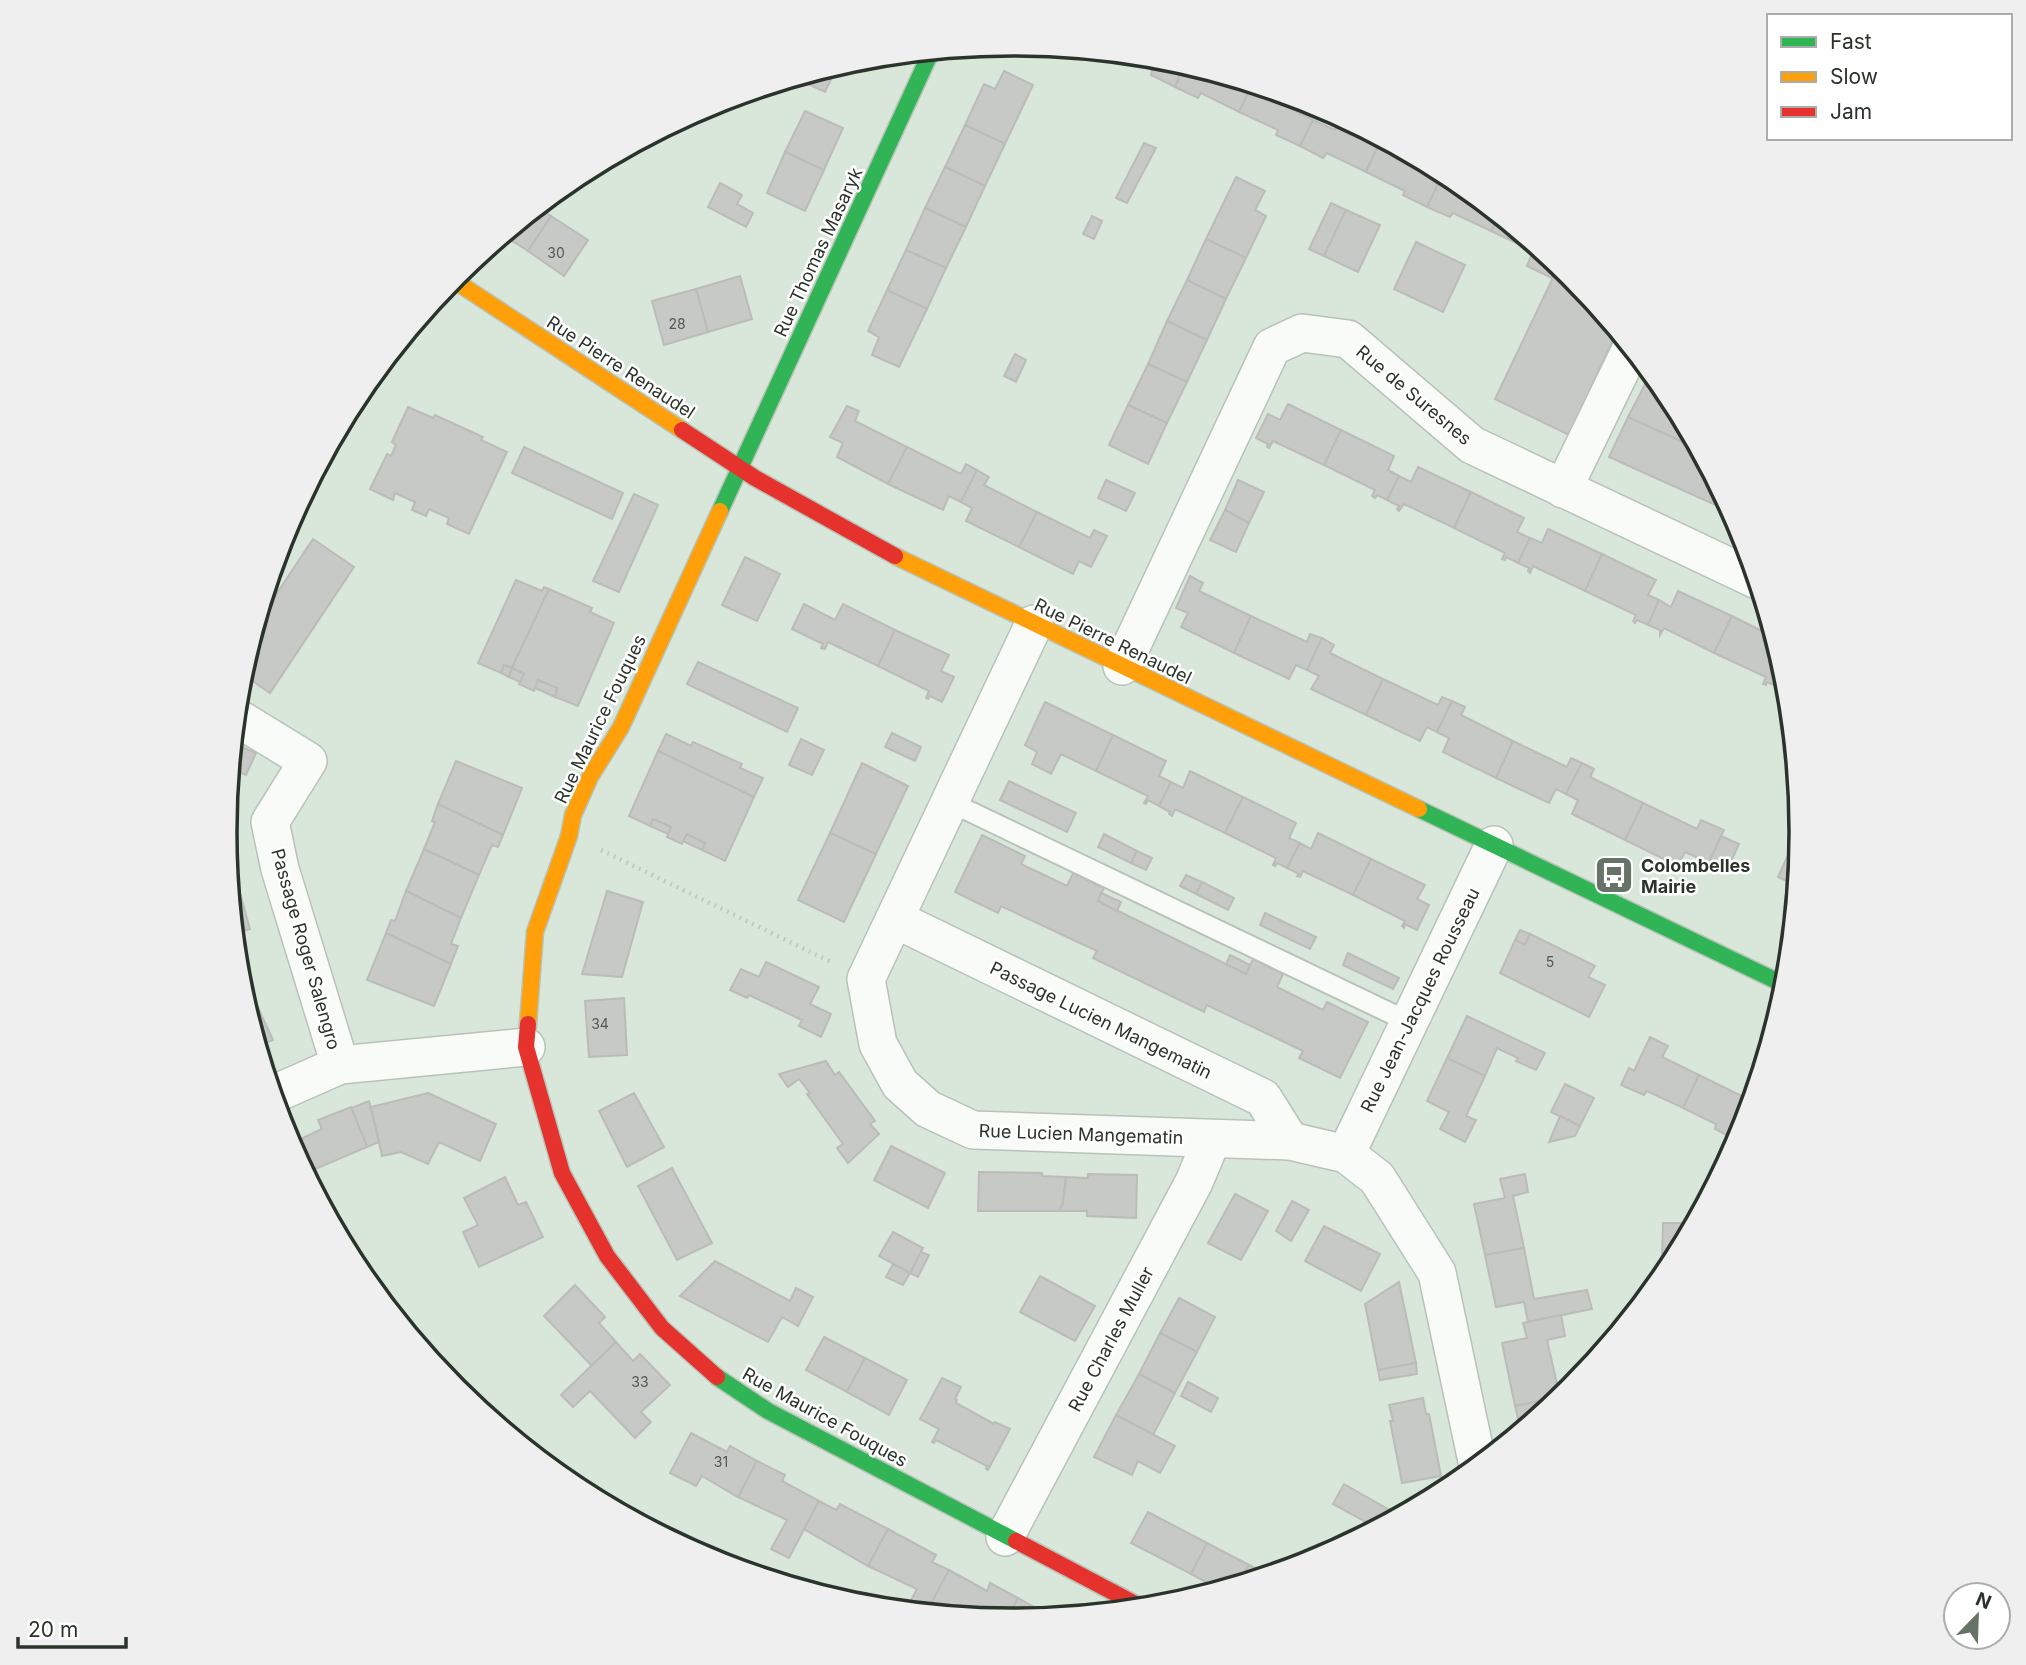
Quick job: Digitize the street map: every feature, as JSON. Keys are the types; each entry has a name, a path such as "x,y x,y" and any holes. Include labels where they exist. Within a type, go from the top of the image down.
{"street":[{"name":"Rue Thomas Masaryk","path":"740,468 927,62"},
{"name":"Rue Pierre Renaudel","path":"462,285 783,495 905,562 1776,980"},
{"name":"Rue de Suresnes","path":"1122,666 1272,347 1302,333 1348,339 1472,445 1745,574"},
{"path":"1563,489 1627,357"},
{"name":"Rue Maurice Fouques","path":"740,468 621,727 590,777 573,815 569,836 535,932 526,1046 562,1173 607,1256 662,1328 718,1378 768,1410 1127,1600"},
{"name":"Rue Lucien Mangematin","path":"1034,624 866,978 878,1044 900,1084 928,1109 973,1130 1290,1141 1346,1154 1377,1178 1437,1273 1476,1456"},
{"name":"Passage Roger Salengro","path":"244,722 308,761 271,822 280,869 340,1065"},
{"name":"Rue Jean-Jacques Rousseau","path":"1346,1154 1494,845"},
{"name":"Passage Lucien Mangematin","path":"895,919 1263,1098 1290,1141"},
{"path":"281,1091 340,1065 526,1046"},
{"name":"Rue Charles Muller","path":"1005,1537 1194,1182 1212,1139"}],"lane":[{"path":"950,802 1409,1022"}],"path":[{"path":"600,850 843,968"}],"green space":[{"path":"428,1343 517,1429 464,1382"}],"building":[{"path":"1149,69 1180,75 1175,87 1151,75 1152,70"},
{"path":"1004,71 1033,85 1005,144 965,125 984,84 995,89"},
{"path":"1180,75 1248,93 1239,112 1201,93 1198,98 1175,87"},
{"path":"832,78 825,92 807,84"},
{"path":"1248,93 1291,108 1313,120 1300,146 1276,135 1278,130 1239,112"},
{"path":"805,111 843,128 824,170 785,152"},
{"path":"1313,120 1335,130 1336,127 1377,147 1366,172 1327,153 1323,158 1300,146"},
{"path":"965,125 1005,144 985,186 945,167"},
{"path":"1144,143 1156,148 1127,203 1116,198"},
{"path":"1377,147 1438,183 1427,207 1403,195 1405,191 1366,172"},
{"path":"785,152 824,170 805,211 767,193"},
{"path":"945,167 985,186 966,227 925,208"},
{"path":"1236,177 1265,191 1255,210 1266,216 1246,258 1206,239"},
{"path":"720,183 742,195 737,204 753,213 746,227 708,207"},
{"path":"1438,183 1495,224 1491,231 1453,213 1450,217 1427,207"},
{"path":"1331,203 1346,210 1324,256 1309,249"},
{"path":"925,208 966,227 946,268 906,250"},
{"path":"1346,210 1380,225 1358,272 1324,256"},
{"path":"546,212 551,216 528,251 511,240"},
{"path":"551,216 588,240 564,276 528,251"},
{"path":"1092,216 1102,221 1094,239 1083,234"},
{"path":"1495,224 1520,245 1491,231"},
{"path":"1206,239 1246,258 1226,299 1187,280"},
{"path":"1416,242 1465,265 1443,312 1394,289"},
{"path":"906,250 946,268 927,309 887,290"},
{"path":"1531,255 1554,275 1552,278 1527,266"},
{"path":"740,276 752,319 708,332 696,289"},
{"path":"1554,276 1613,340 1569,435 1495,399"},
{"path":"1187,280 1226,299 1207,340 1167,321"},
{"path":"696,289 708,332 664,345 652,301"},
{"path":"887,290 927,309 899,367 872,355 879,337 868,331"},
{"path":"1167,321 1207,340 1187,382 1148,364"},
{"path":"1015,354 1026,360 1016,382 1004,376"},
{"path":"1148,364 1187,382 1167,423 1128,405"},
{"path":"1646,383 1684,443 1628,417"},
{"path":"1288,404 1341,430 1324,465 1273,441 1269,448 1268,444 1256,438 1268,414 1280,420"},
{"path":"1128,405 1167,423 1148,464 1109,445"},
{"path":"847,406 859,411 855,421 907,447 888,484 837,457 843,443 830,437"},
{"path":"408,407 433,418 435,415 483,437 481,440 507,452 469,534 447,524 449,518 429,509 426,516 412,510 415,502 395,493 393,500 370,489 387,454 391,456 396,445 392,442"},
{"path":"1628,417 1684,443 1717,505 1609,457"},
{"path":"1341,430 1394,456 1388,470 1399,476 1387,500 1377,495 1375,498 1372,496 1375,490 1324,465"},
{"path":"524,447 623,493 612,519 512,473"},
{"path":"907,447 961,474 966,464 977,470 961,502 949,496 943,510 888,484"},
{"path":"1418,467 1471,492 1454,528 1404,504 1399,511 1399,506 1387,500 1399,476 1411,482"},
{"path":"977,470 989,477 984,485 1037,512 1019,547 966,521 972,508 961,502"},
{"path":"1106,480 1135,493 1126,511 1098,498"},
{"path":"1238,480 1264,492 1249,523 1225,510"},
{"path":"1471,492 1524,518 1517,532 1530,538 1518,563 1506,557 1505,560 1502,559 1505,553 1454,528"},
{"path":"634,494 658,505 619,592 593,581"},
{"path":"1225,510 1249,523 1236,552 1210,540"},
{"path":"1037,512 1090,538 1094,530 1107,536 1091,567 1079,561 1073,574 1019,547"},
{"path":"1548,529 1602,554 1585,591 1533,566 1530,573 1529,568 1518,563 1530,538 1542,543"},
{"path":"313,539 354,567 270,693 251,680 273,599"},
{"path":"1602,554 1656,580 1648,595 1659,600 1648,625 1637,620 1635,623 1633,621 1636,615 1585,591"},
{"path":"745,557 780,574 757,621 722,605"},
{"path":"1190,576 1203,583 1199,591 1251,616 1234,653 1181,627 1188,613 1176,608"},
{"path":"516,580 542,591 544,587 549,589 512,668 504,665 501,673 478,663"},
{"path":"549,589 592,608 590,612 614,623 578,706 555,697 557,688 538,680 534,691 519,684 524,674 512,668"},
{"path":"1678,591 1732,616 1714,653 1664,628 1660,635 1660,630 1648,625 1659,600 1671,607"},
{"path":"804,604 835,620 843,604 895,630 878,666 828,642 825,649 821,648 823,644 792,629"},
{"path":"1251,616 1307,642 1310,634 1322,638 1307,670 1296,665 1289,679 1234,653"},
{"path":"1732,616 1763,631 1776,686 1767,682 1766,685 1763,684 1766,677 1714,653"},
{"path":"895,630 949,655 941,671 954,677 942,702 930,696 926,698 929,691 878,666"},
{"path":"1322,638 1334,645 1330,653 1383,679 1366,715 1311,689 1319,676 1307,670"},
{"path":"698,662 798,708 787,732 687,684"},
{"path":"504,665 512,668 509,677 501,673"},
{"path":"512,668 524,674 520,682 509,677"},
{"path":"1383,679 1438,705 1442,697 1452,701 1437,732 1427,727 1420,741 1366,715"},
{"path":"538,680 557,688 555,697 535,688"},
{"path":"1452,701 1465,707 1461,715 1513,741 1496,778 1443,752 1449,738 1437,732"},
{"path":"1045,702 1113,735 1096,771 1061,754 1051,774 1032,764 1037,752 1025,745"},
{"path":"892,733 921,747 915,761 885,747"},
{"path":"666,734 691,746 693,742 742,764 740,768 763,778 754,797 658,751"},
{"path":"1113,735 1166,761 1159,776 1171,782 1159,806 1148,800 1144,803 1148,796 1096,771"},
{"path":"801,739 824,750 812,775 789,765"},
{"path":"1513,741 1567,767 1571,758 1582,763 1566,794 1556,789 1549,803 1496,778"},
{"path":"241,747 256,753 246,775 239,772"},
{"path":"658,751 754,797 725,861 702,850 705,843 687,834 682,844 667,837 671,827 653,819 650,826 629,816"},
{"path":"456,761 522,788 503,835 438,804"},
{"path":"862,763 908,786 876,854 830,833"},
{"path":"1582,763 1594,769 1590,777 1643,803 1625,840 1572,814 1578,800 1566,794"},
{"path":"1190,771 1243,797 1225,833 1175,809 1172,816 1159,806 1171,782 1183,788"},
{"path":"1009,781 1076,813 1067,832 1000,800"},
{"path":"1243,797 1296,823 1289,838 1300,843 1287,868 1277,863 1273,865 1276,858 1225,833"},
{"path":"1643,803 1697,829 1701,820 1724,830 1709,863 1685,852 1678,866 1625,840"},
{"path":"438,804 503,835 498,847 492,845 479,875 424,849 435,822 432,821"},
{"path":"653,819 671,827 668,834 650,826"},
{"path":"830,833 876,854 844,922 798,900"},
{"path":"1318,833 1371,859 1353,895 1303,871 1300,877 1297,876 1299,874 1287,868 1300,843 1311,849"},
{"path":"687,834 705,843 702,850 683,841"},
{"path":"1104,834 1137,851 1131,863 1098,847"},
{"path":"982,835 1025,856 1021,864 1067,886 1073,873 1104,888 1098,901 1246,974 1253,959 1283,974 1277,987 1323,1010 1327,1002 1368,1022 1340,1078 1299,1058 1303,1051 1207,1005 1204,1012 1093,958 1097,951 1001,906 998,913 955,892"},
{"path":"1721,836 1739,844 1726,873 1708,865"},
{"path":"424,849 479,875 461,918 406,891"},
{"path":"1137,851 1152,858 1146,870 1131,863"},
{"path":"1789,852 1788,882 1778,877"},
{"path":"1371,859 1425,885 1417,899 1429,905 1417,930 1405,924 1404,928 1402,926 1405,921 1353,895"},
{"path":"1186,875 1202,882 1196,894 1180,886"},
{"path":"1202,882 1234,898 1228,910 1196,894"},
{"path":"238,887 250,929 243,931"},
{"path":"406,891 461,918 451,944 458,946 451,964 386,933 391,920 395,921"},
{"path":"607,891 643,902 622,977 582,974"},
{"path":"1101,893 1121,902 1117,911 1098,901"},
{"path":"1265,913 1316,937 1310,949 1260,925"},
{"path":"1520,930 1530,934 1525,945 1515,940"},
{"path":"386,933 451,964 434,1006 367,980"},
{"path":"1530,934 1595,966 1588,977 1605,985 1589,1017 1500,973 1515,940 1525,945"},
{"path":"1348,953 1399,978 1393,989 1343,965"},
{"path":"1230,955 1250,965 1246,974 1226,964"},
{"path":"766,962 819,987 810,1004 831,1014 821,1037 799,1026 802,1020 749,995 747,998 730,990 741,969 759,977"},
{"path":"624,998 627,1055 589,1057 585,1001"},
{"path":"255,1002 273,1040 266,1043"},
{"path":"1467,1016 1545,1053 1536,1070 1497,1048 1485,1076 1447,1058"},
{"path":"1650,1037 1668,1046 1662,1057 1699,1075 1683,1108 1647,1091 1644,1095 1621,1085 1629,1068 1634,1071"},
{"path":"1447,1058 1485,1076 1466,1116 1476,1120 1465,1142 1440,1129 1449,1112 1427,1101"},
{"path":"826,1061 835,1075 839,1072 875,1121 870,1124 879,1134 848,1163 837,1148 843,1144 807,1094 810,1093 799,1079 788,1087 779,1074"},
{"path":"1699,1075 1743,1096 1727,1136 1715,1129 1716,1124 1683,1108"},
{"path":"1565,1084 1594,1098 1580,1126 1551,1112"},
{"path":"428,1093 496,1124 480,1161 439,1142 428,1164 401,1152 382,1156 371,1107"},
{"path":"634,1093 664,1147 627,1167 599,1111"},
{"path":"369,1101 379,1142 367,1147 351,1108"},
{"path":"351,1107 367,1147 314,1170 300,1139 322,1129 318,1120"},
{"path":"1560,1116 1580,1126 1575,1136 1549,1142"},
{"path":"891,1146 945,1173 928,1208 874,1180"},
{"path":"672,1168 712,1243 677,1260 638,1186"},
{"path":"979,1172 1042,1173 1042,1176 1066,1177 1063,1203 1059,1211 978,1211"},
{"path":"1088,1174 1137,1175 1136,1218 1087,1216 1087,1211 1059,1211 1063,1203 1066,1177 1088,1178"},
{"path":"1525,1174 1528,1192 1513,1196 1524,1248 1485,1255 1474,1204 1505,1198 1500,1179"},
{"path":"505,1177 518,1205 526,1202 543,1237 479,1267 463,1232 478,1225 464,1198"},
{"path":"1235,1194 1268,1211 1241,1260 1208,1243"},
{"path":"1292,1201 1309,1210 1291,1241 1276,1231"},
{"path":"1663,1223 1684,1223 1662,1259"},
{"path":"1324,1226 1380,1254 1361,1291 1305,1261"},
{"path":"893,1232 923,1248 910,1273 879,1256"},
{"path":"1524,1248 1534,1299 1587,1290 1592,1309 1528,1322 1524,1302 1496,1307 1485,1255"},
{"path":"921,1252 929,1255 918,1277 910,1273"},
{"path":"715,1261 790,1301 796,1288 813,1297 798,1326 782,1317 768,1342 680,1296"},
{"path":"893,1264 910,1273 903,1285 886,1277"},
{"path":"1040,1276 1095,1306 1075,1341 1020,1312"},
{"path":"1399,1282 1416,1363 1378,1370 1365,1304"},
{"path":"575,1285 605,1317 599,1323 616,1342 592,1366 544,1316"},
{"path":"1179,1298 1215,1317 1197,1352 1160,1333"},
{"path":"1561,1315 1565,1336 1547,1340 1558,1386 1542,1401 1515,1406 1502,1343 1527,1338 1523,1323"},
{"path":"1160,1333 1197,1352 1175,1393 1139,1374"},
{"path":"824,1337 865,1358 847,1392 806,1370"},
{"path":"616,1342 633,1361 640,1354 670,1385 641,1412 651,1422 635,1438 590,1391 573,1407 561,1395"},
{"path":"865,1358 907,1380 889,1415 847,1392"},
{"path":"1416,1363 1417,1374 1380,1380 1378,1370"},
{"path":"1139,1374 1175,1393 1153,1435 1116,1415"},
{"path":"942,1378 961,1387 955,1399 956,1403 994,1424 995,1422 1010,1429 988,1470 987,1466 936,1440 932,1442 939,1429 920,1419"},
{"path":"1188,1382 1218,1398 1211,1412 1181,1396"},
{"path":"1423,1398 1426,1414 1429,1414 1441,1476 1402,1483 1389,1405"},
{"path":"1542,1401 1519,1421 1515,1406"},
{"path":"1116,1415 1175,1446 1160,1473 1138,1461 1132,1475 1094,1457"},
{"path":"691,1433 727,1452 730,1446 757,1461 738,1497 702,1476 696,1486 670,1473"},
{"path":"757,1461 785,1475 782,1481 819,1501 789,1558 771,1549 787,1520 738,1497"},
{"path":"1344,1484 1388,1509 1386,1513 1368,1523 1333,1504"},
{"path":"819,1501 836,1510 840,1504 888,1529 868,1566 804,1529"},
{"path":"1148,1512 1207,1543 1191,1574 1131,1543"},
{"path":"888,1529 936,1555 932,1562 949,1570 931,1604 910,1602 917,1589 868,1566"},
{"path":"1207,1543 1249,1565 1244,1574 1210,1584 1191,1574"},
{"path":"1249,1565 1258,1570 1244,1574"},
{"path":"949,1570 987,1591 990,1583 1018,1598 1012,1609 931,1604"},
{"path":"1018,1598 1036,1608 1013,1609"}],"traffic: fast":[{"path":"720,511 927,62"},
{"path":"1419,809 1776,980"},
{"path":"717,1377 768,1411 1016,1541"}],"traffic: slow":[{"path":"462,285 682,430"},
{"path":"528,1024 535,932 569,836 573,815 590,777 621,727 720,511"},
{"path":"895,556 1419,809"}],"traffic: jam":[{"path":"682,430 755,478 895,556"},
{"path":"528,1024 526,1047 562,1173 607,1256 662,1328 717,1377"},
{"path":"1016,1541 1128,1600"}],"place":[{"name":"Colombelles Mairie","path":"1614,875"}]}
